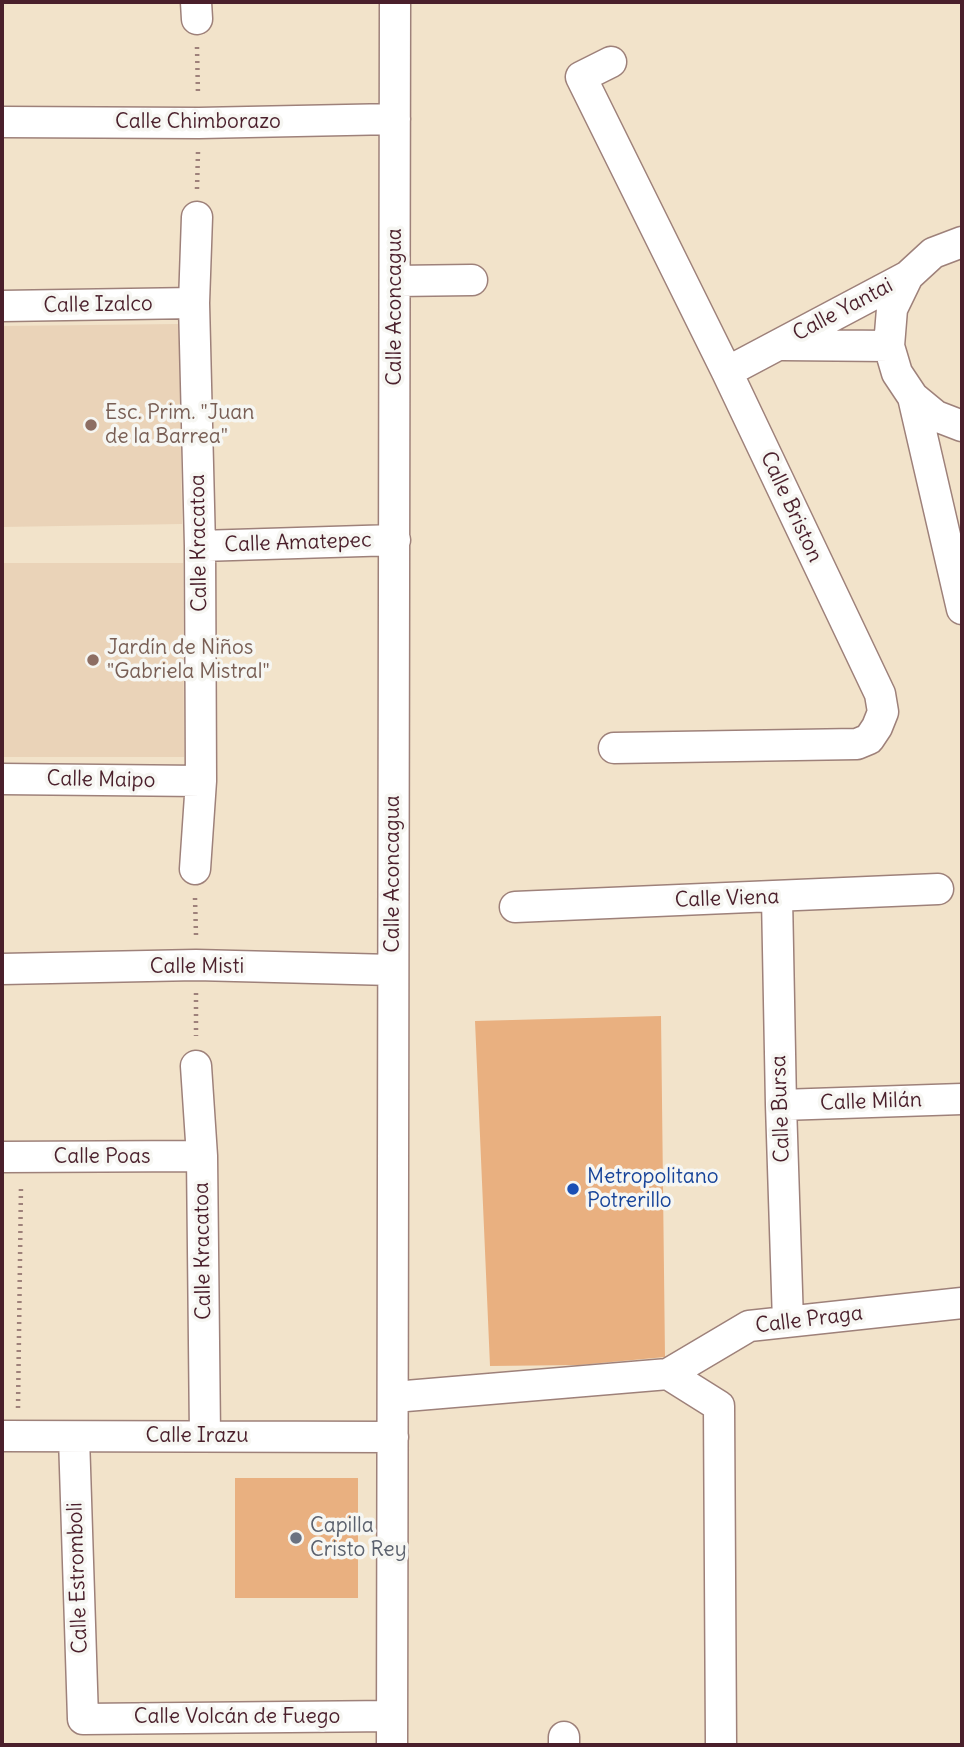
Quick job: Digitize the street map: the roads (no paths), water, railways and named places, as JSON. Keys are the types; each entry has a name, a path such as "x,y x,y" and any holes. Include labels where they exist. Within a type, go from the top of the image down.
{"street":[{"name":"Calle Aconcagua","path":"392,1731 395,2"},
{"name":"Calle Briston","path":"611,62 581,77 727,372 880,694 883,712 869,738 858,744 614,748"},
{"name":"Calle Chimborazo","path":"2,122 199,123 395,119"},
{"name":"Calle Kracatoa","path":"195,869 201,781 200,546 194,303 197,216"},
{"path":"962,242 933,253 908,276 892,309 889,346 897,373 913,397 936,416 962,426"},
{"name":"Calle Yantai","path":"727,372 908,276"},
{"path":"395,281 472,280"},
{"name":"Calle Izalco","path":"2,306 194,303"},
{"name":"Calle Yantai","path":"779,345 889,346"},
{"path":"913,397 962,609"},
{"name":"Calle Amatepec","path":"200,546 395,540"},
{"name":"Calle Maipo","path":"2,779 201,781"},
{"name":"Calle Viena","path":"515,907 938,889"},
{"name":"Calle Bursa","path":"777,897 780,1105 788,1322"},
{"name":"Calle Misti","path":"2,969 196,965 392,970"},
{"name":"Calle Kracatoa","path":"196,1066 202,1156 205,1436"},
{"name":"Calle Milán","path":"780,1105 962,1099"},
{"name":"Calle Poas","path":"11,1157 202,1156"},
{"name":"Calle Praga","path":"668,1374 749,1326 962,1303"},
{"path":"394,1397 668,1374 719,1406 721,1745"},
{"name":"Calle Irazu","path":"10,1436 393,1437"},
{"name":"Calle Estromboli","path":"74,1437 83,1719"},
{"name":"Calle Volcán de Fuego","path":"83,1719 392,1731"}],"place":[{"name":"Esc. Prim. \"Juan de la Barrea\"","path":"91,425"},
{"name":"Jardín de Niños \"Gabriela Mistral\"","path":"93,660"},
{"name":"Metropolitano Potrerillo","path":"573,1189"},
{"name":"Capilla Cristo Rey","path":"296,1538"}]}
